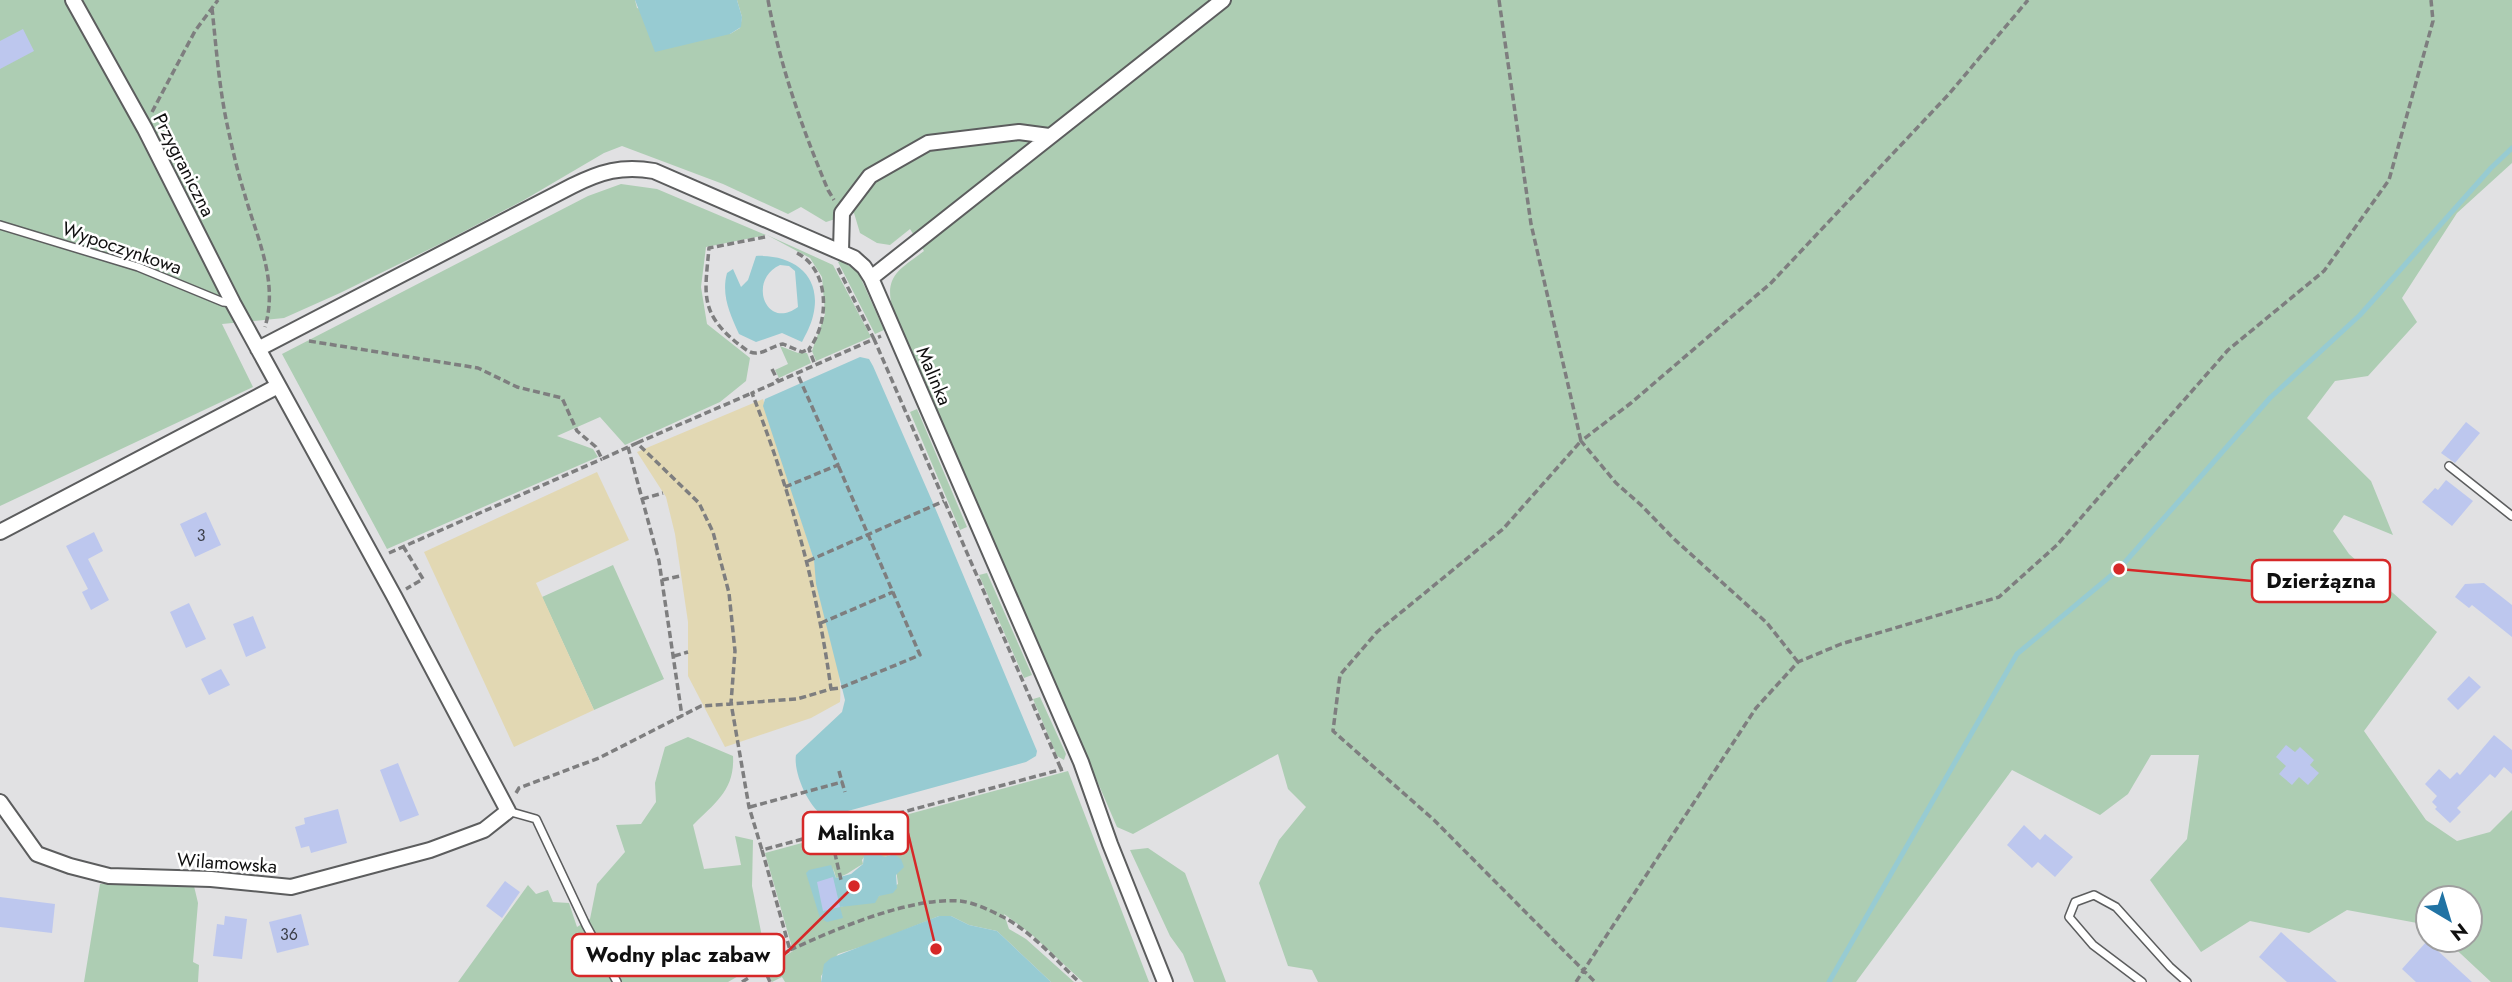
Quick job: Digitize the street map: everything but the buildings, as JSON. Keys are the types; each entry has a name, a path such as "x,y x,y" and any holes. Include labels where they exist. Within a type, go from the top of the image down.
{"street":[{"name":"Przygraniczna","path":"74,0 145,130 233,303 508,811"},
{"path":"258,349 572,186 608,170 635,167 653,171 841,251 864,267 871,278 1223,0"},
{"path":"841,251 842,214 870,176 929,144 1019,132 1049,136"},
{"name":"Malinka","path":"871,278 1082,762 1110,844 1165,982"},
{"path":"0,532 278,386"},
{"name":"Wilamowska","path":"0,802 37,854 70,866 109,876 211,879 291,887 430,849 484,830 508,811"}],"lane":[{"name":"Wypoczynkowa","path":"0,225 138,267 223,302 233,303"},
{"path":"2449,466 2512,516"},
{"path":"508,811 536,819 586,925 617,982"},
{"path":"2142,982 2093,944 2069,917 2075,902 2094,895 2116,907 2187,982"}],"path":[{"path":"145,130 153,109 190,40 218,0"},
{"path":"768,0 775,38 800,118 828,190 842,214"},
{"path":"1499,0 1531,224 1581,441 1616,483 1767,622 1798,662"},
{"path":"1595,982 1434,820 1333,731 1340,675 1377,632 1503,528 1581,441 1631,403 1771,284 1949,93 2028,0"},
{"path":"1576,982 1756,708 1798,662 1841,644 1999,597 2057,545 2228,350 2324,271 2389,180 2433,21 2431,0"},
{"path":"212,8 227,123 270,285 268,316 258,349"},
{"path":"775,242 766,237 709,248 705,297 708,307 720,329 748,352 759,353 783,344 802,352 808,349 822,315 822,282 810,261 794,251"},
{"path":"841,251 835,262 874,339 1061,769"},
{"path":"386,554 893,330"},
{"path":"284,336 478,368 517,387 562,398 577,431 596,447 601,459"},
{"path":"808,349 815,365"},
{"path":"772,369 778,381"},
{"path":"508,811 519,788 598,758 701,706 797,699 840,688 920,655 797,373"},
{"path":"752,393 768,433 808,561 831,689"},
{"path":"637,443 699,503 713,532 729,593 735,651 732,703 749,807 790,950"},
{"path":"628,447 662,580 682,716"},
{"path":"785,487 838,465"},
{"path":"642,499 663,493"},
{"path":"808,561 945,501"},
{"path":"662,580 680,576"},
{"path":"820,623 893,592"},
{"path":"674,656 688,652"},
{"path":"762,850 1082,762"},
{"path":"839,771 845,792"},
{"path":"749,807 842,782"},
{"path":"830,832 841,880"},
{"path":"742,982 752,979 749,973 790,950 838,929 920,904 962,901 1002,916 1029,936 1079,982"},
{"path":"762,966 770,982"}],"green space":[{"path":"0,0 635,0 637,8 730,34 740,28 742,17 737,0 2512,0 2512,163 2457,213 2402,298 2417,322 2368,376 2335,381 2307,418 2371,481 2393,535 2344,515 2333,531 2349,554 2437,632 2364,731 2426,820 2457,841 2490,832 2512,810 2512,982 2491,982 2461,954 2484,954 2484,884 2414,884 2414,922 2347,910 2309,933 2250,921 2201,952 2150,880 2187,839 2199,755 2151,755 2128,794 2100,815 2012,770 1856,982 1318,982 1312,970 1288,966 1259,883 1279,840 1306,807 1288,789 1278,754 1133,834 1117,827 892,306 890,295 893,279 902,268 924,251 910,229 890,245 877,243 860,233 854,213 826,222 801,207 788,214 723,184 622,146 604,153 524,200 444,242 284,318 222,324 253,387 0,506"},
{"path":"621,184 657,189 766,235 706,247 701,287 707,324 750,358 746,381 720,402 625,445 600,417 557,436 593,449 598,457 387,549 282,354 588,196"},
{"path":"767,235 833,265 871,337 816,361 812,351 825,314 822,277 810,258"},
{"path":"842,261 858,272 884,330 875,334 838,262"},
{"path":"780,346 798,353 807,353 811,363 779,378 775,370 788,364"},
{"path":"917,409 967,527 960,530 910,412"},
{"path":"613,565 664,679 594,710 542,597"},
{"path":"987,573 1032,675 1024,678 979,575"},
{"path":"1040,697 1066,754 1064,760 1057,756 1033,699"},
{"path":"688,737 733,756 733,768 727,787 693,825 704,869 741,865 735,836 753,840 752,886 763,942 759,964 728,982 458,982 528,885 536,894 548,890 553,902 569,903 577,927 590,919 597,884 625,852 616,825 641,824 656,802 655,783 665,747"},
{"path":"1068,771 1149,982 1083,982 1031,934 1004,914 1009,929 1026,939 1074,982 1051,982 997,931 969,925 951,916 939,916 838,954 821,976 821,982 785,982 782,977 772,982 765,968 793,951 765,853","holes":["867,853 884,857 894,854 898,884 879,896 840,907 833,867 836,878 863,864 862,860"]},
{"path":"1148,848 1185,873 1226,982 1194,982 1183,954 1170,936 1130,850"},
{"path":"100,884 194,886 198,903 193,962 199,965 198,982 84,982"}],"sand":[{"path":"763,399 814,560 820,595 835,650 840,702 811,718 725,747 688,676 688,622 675,534 666,497 637,452"},
{"path":"597,472 629,540 536,583 594,710 514,747 424,552"}],"water":[{"path":"635,0 737,0 742,17 741,27 730,34 655,52"},
{"path":"756,256 782,259 802,270 814,289 815,302 812,319 802,342 782,333 756,342 739,334 726,297 725,281 727,273 733,269 741,287 748,280","holes":["780,265 789,266 795,271 798,307 787,313 777,313 765,301 764,281 770,272"]},
{"path":"860,357 869,359 873,366 1037,751 1036,756 1026,762 826,817 808,799 797,771 796,755 842,712 845,700 816,584 814,560 763,406 765,399"},
{"path":"875,851 884,857 894,854 901,859 904,867 896,875 897,888 893,893 879,896 875,903 840,907 843,918 827,922 820,918 806,873 831,865 836,878 851,874 863,864 864,855"},
{"path":"939,916 951,916 969,925 997,931 1051,982 821,982 824,964 831,958"}],"waterway":[{"path":"1829,982 2017,654 2119,569 2270,398 2360,315 2512,148"}],"place":[{"name":"Dzierżązna","path":"2119,569"},
{"name":"Wodny plac zabaw","path":"854,886"},
{"name":"Malinka","path":"936,949"}]}
